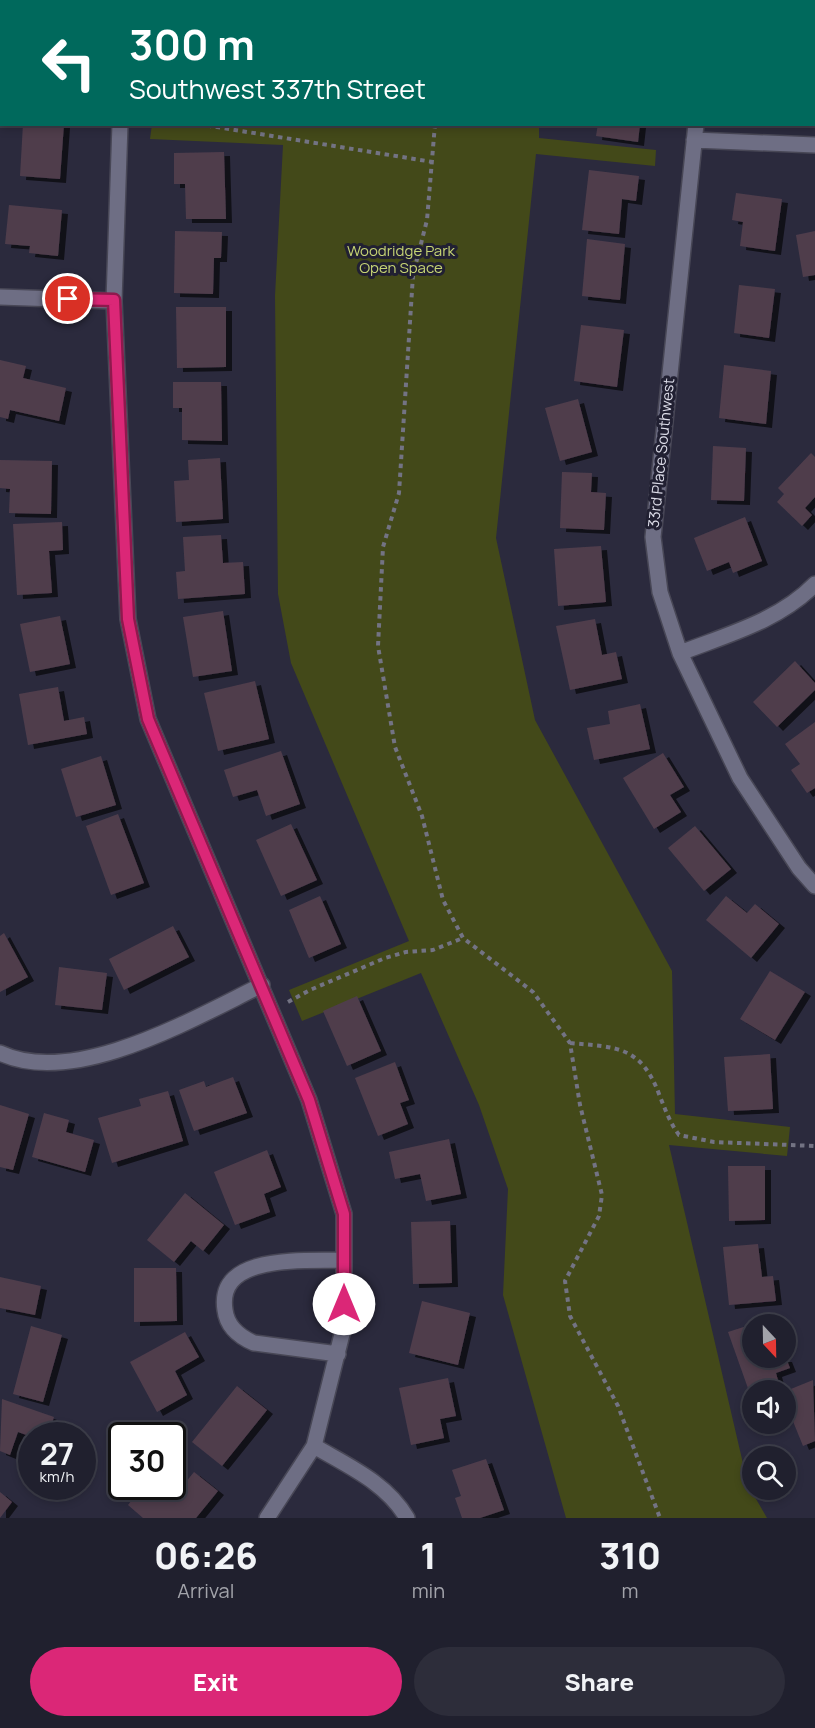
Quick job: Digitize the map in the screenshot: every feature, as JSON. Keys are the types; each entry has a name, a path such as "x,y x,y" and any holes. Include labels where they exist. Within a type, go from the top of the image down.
{"street":[{"path":"120,126 114,300 128,619 146,708 309,1100 344,1214 344,1326 338,1354 314,1446 267,1518"},
{"name":"33rd Place Southwest","path":"696,126 652,537 660,592 680,653 740,778 799,868 815,886"},
{"path":"694,140 815,145"},
{"path":"0,297 114,300"},
{"path":"680,653 752,626 801,598 815,584"},
{"path":"0,1053 14,1059 68,1062 155,1038 262,985"},
{"path":"338,1354 254,1343 244,1338 228,1322 224,1300 233,1280 251,1266 344,1260"},
{"path":"314,1446 379,1485 397,1501 407,1518"}],"path":[{"path":"210,126 433,162"},
{"path":"435,126 427,220 413,275 399,493 384,547 378,646 394,747 422,816 443,900 463,938 533,992 570,1043 580,1105 602,1195 599,1216 565,1281 570,1316 618,1407 660,1518"},
{"path":"273,1011 310,990 385,958 406,952 433,950 463,938"},
{"path":"570,1043 609,1047 632,1053 652,1074 671,1124 679,1136 714,1142 815,1146"}],"green space":[{"name":"Woodridge Park Open Space","path":"152,126 539,126 539,138 656,150 655,166 536,154 496,538 535,720 672,971 675,1114 790,1127 787,1156 669,1145 742,1459 742,1500 757,1500 767,1518 566,1518 503,1295 508,1189 479,1105 421,973 302,1021 289,990 409,941 291,663 278,594 275,296 283,145 150,139"}],"building":[{"path":"23,126 64,126 60,179 20,176"},
{"path":"598,126 640,126 638,142 596,136"},
{"path":"224,152 226,219 186,219 185,184 174,184 174,153"},
{"path":"589,170 639,176 636,201 622,199 619,234 582,230"},
{"path":"736,193 782,199 775,251 740,246 743,222 732,220"},
{"path":"9,205 62,210 58,256 29,253 30,246 5,244"},
{"path":"175,231 222,232 221,258 214,258 213,294 174,293"},
{"path":"815,231 815,275 803,277 796,235"},
{"path":"587,239 625,244 620,300 582,296"},
{"path":"739,285 775,289 769,338 734,333"},
{"path":"176,307 226,307 226,367 177,368"},
{"path":"581,325 624,330 617,387 574,381"},
{"path":"0,360 26,366 23,378 66,388 59,421 10,410 8,419 0,417"},
{"path":"724,365 771,371 766,424 719,418"},
{"path":"173,382 221,382 222,441 182,440 182,408 173,408"},
{"path":"578,399 592,452 560,461 545,408"},
{"path":"713,446 746,448 744,501 711,500"},
{"path":"811,453 815,457 815,497 805,508 812,515 802,526 777,502 784,494 778,488"},
{"path":"220,458 223,519 176,522 174,481 189,480 188,460"},
{"path":"0,460 52,461 51,514 9,513 10,489 0,488"},
{"path":"562,472 592,473 591,492 606,493 604,530 560,528"},
{"path":"745,517 762,561 733,573 729,562 707,571 694,538"},
{"path":"62,522 63,550 49,551 52,593 17,595 13,524"},
{"path":"221,535 223,563 243,562 245,594 178,599 176,572 185,571 183,537"},
{"path":"601,546 606,602 558,606 554,549"},
{"path":"223,611 232,671 193,677 183,617"},
{"path":"60,616 70,664 30,672 20,624"},
{"path":"595,619 602,655 616,652 622,679 570,690 556,626"},
{"path":"795,661 815,683 815,690 777,727 753,702"},
{"path":"255,681 269,739 218,751 204,693"},
{"path":"58,687 64,721 84,717 87,734 28,745 19,694"},
{"path":"640,704 650,749 594,760 587,728 610,724 608,711"},
{"path":"815,722 815,788 807,793 791,770 800,764 785,744"},
{"path":"281,751 300,804 266,816 257,790 233,797 224,770"},
{"path":"663,753 684,787 670,795 681,812 654,829 623,778"},
{"path":"101,756 116,805 76,817 61,769"},
{"path":"118,814 144,883 111,895 86,826"},
{"path":"291,824 317,880 281,896 256,840"},
{"path":"695,826 731,869 704,891 668,848"},
{"path":"320,896 341,944 309,958 289,910"},
{"path":"726,896 747,913 755,904 779,924 751,958 706,920"},
{"path":"173,926 189,957 124,990 109,959"},
{"path":"4,933 28,977 0,992 0,936"},
{"path":"59,967 107,973 102,1010 55,1005"},
{"path":"770,971 805,992 775,1040 740,1019"},
{"path":"357,996 381,1051 347,1066 323,1011"},
{"path":"770,1054 773,1109 728,1111 724,1057"},
{"path":"395,1062 409,1100 400,1103 408,1124 378,1136 355,1078"},
{"path":"233,1077 247,1113 194,1131 179,1090 204,1081 206,1087"},
{"path":"168,1091 183,1141 112,1163 98,1118 141,1106 139,1099"},
{"path":"0,1105 29,1114 13,1170 0,1167"},
{"path":"44,1113 69,1120 66,1132 94,1140 85,1172 32,1157"},
{"path":"449,1139 461,1194 426,1201 420,1174 395,1179 389,1152"},
{"path":"267,1150 281,1187 264,1194 270,1212 235,1225 214,1172"},
{"path":"728,1166 765,1166 765,1220 729,1221"},
{"path":"185,1193 224,1225 203,1251 191,1241 174,1262 147,1240"},
{"path":"450,1221 452,1283 413,1284 411,1222"},
{"path":"758,1244 762,1277 773,1276 776,1301 729,1305 723,1247"},
{"path":"134,1268 176,1268 177,1321 134,1322"},
{"path":"0,1277 41,1286 35,1315 0,1308"},
{"path":"422,1301 470,1313 458,1365 409,1353"},
{"path":"31,1326 62,1335 43,1402 13,1394"},
{"path":"742,1328 742,1368 790,1368 776,1373 778,1380 745,1380 728,1332"},
{"path":"185,1332 199,1357 175,1371 187,1395 157,1412 130,1362"},
{"path":"448,1378 456,1416 440,1419 444,1438 411,1445 399,1388"},
{"path":"813,1380 815,1441 803,1446 796,1429 796,1387"},
{"path":"237,1386 267,1410 222,1466 192,1442"},
{"path":"2,1399 54,1417 52,1422 18,1422 18,1432 10,1455 0,1451"},
{"path":"486,1459 504,1510 480,1518 462,1518 455,1498 461,1496 452,1470"},
{"path":"194,1472 218,1491 196,1518 143,1518 128,1505 132,1500 186,1500 186,1482"},
{"path":"0,1492 12,1502 0,1518"}],"route":[{"path":"68,299 114,300 128,619 148,719 309,1100 344,1214 344,1304"}]}
